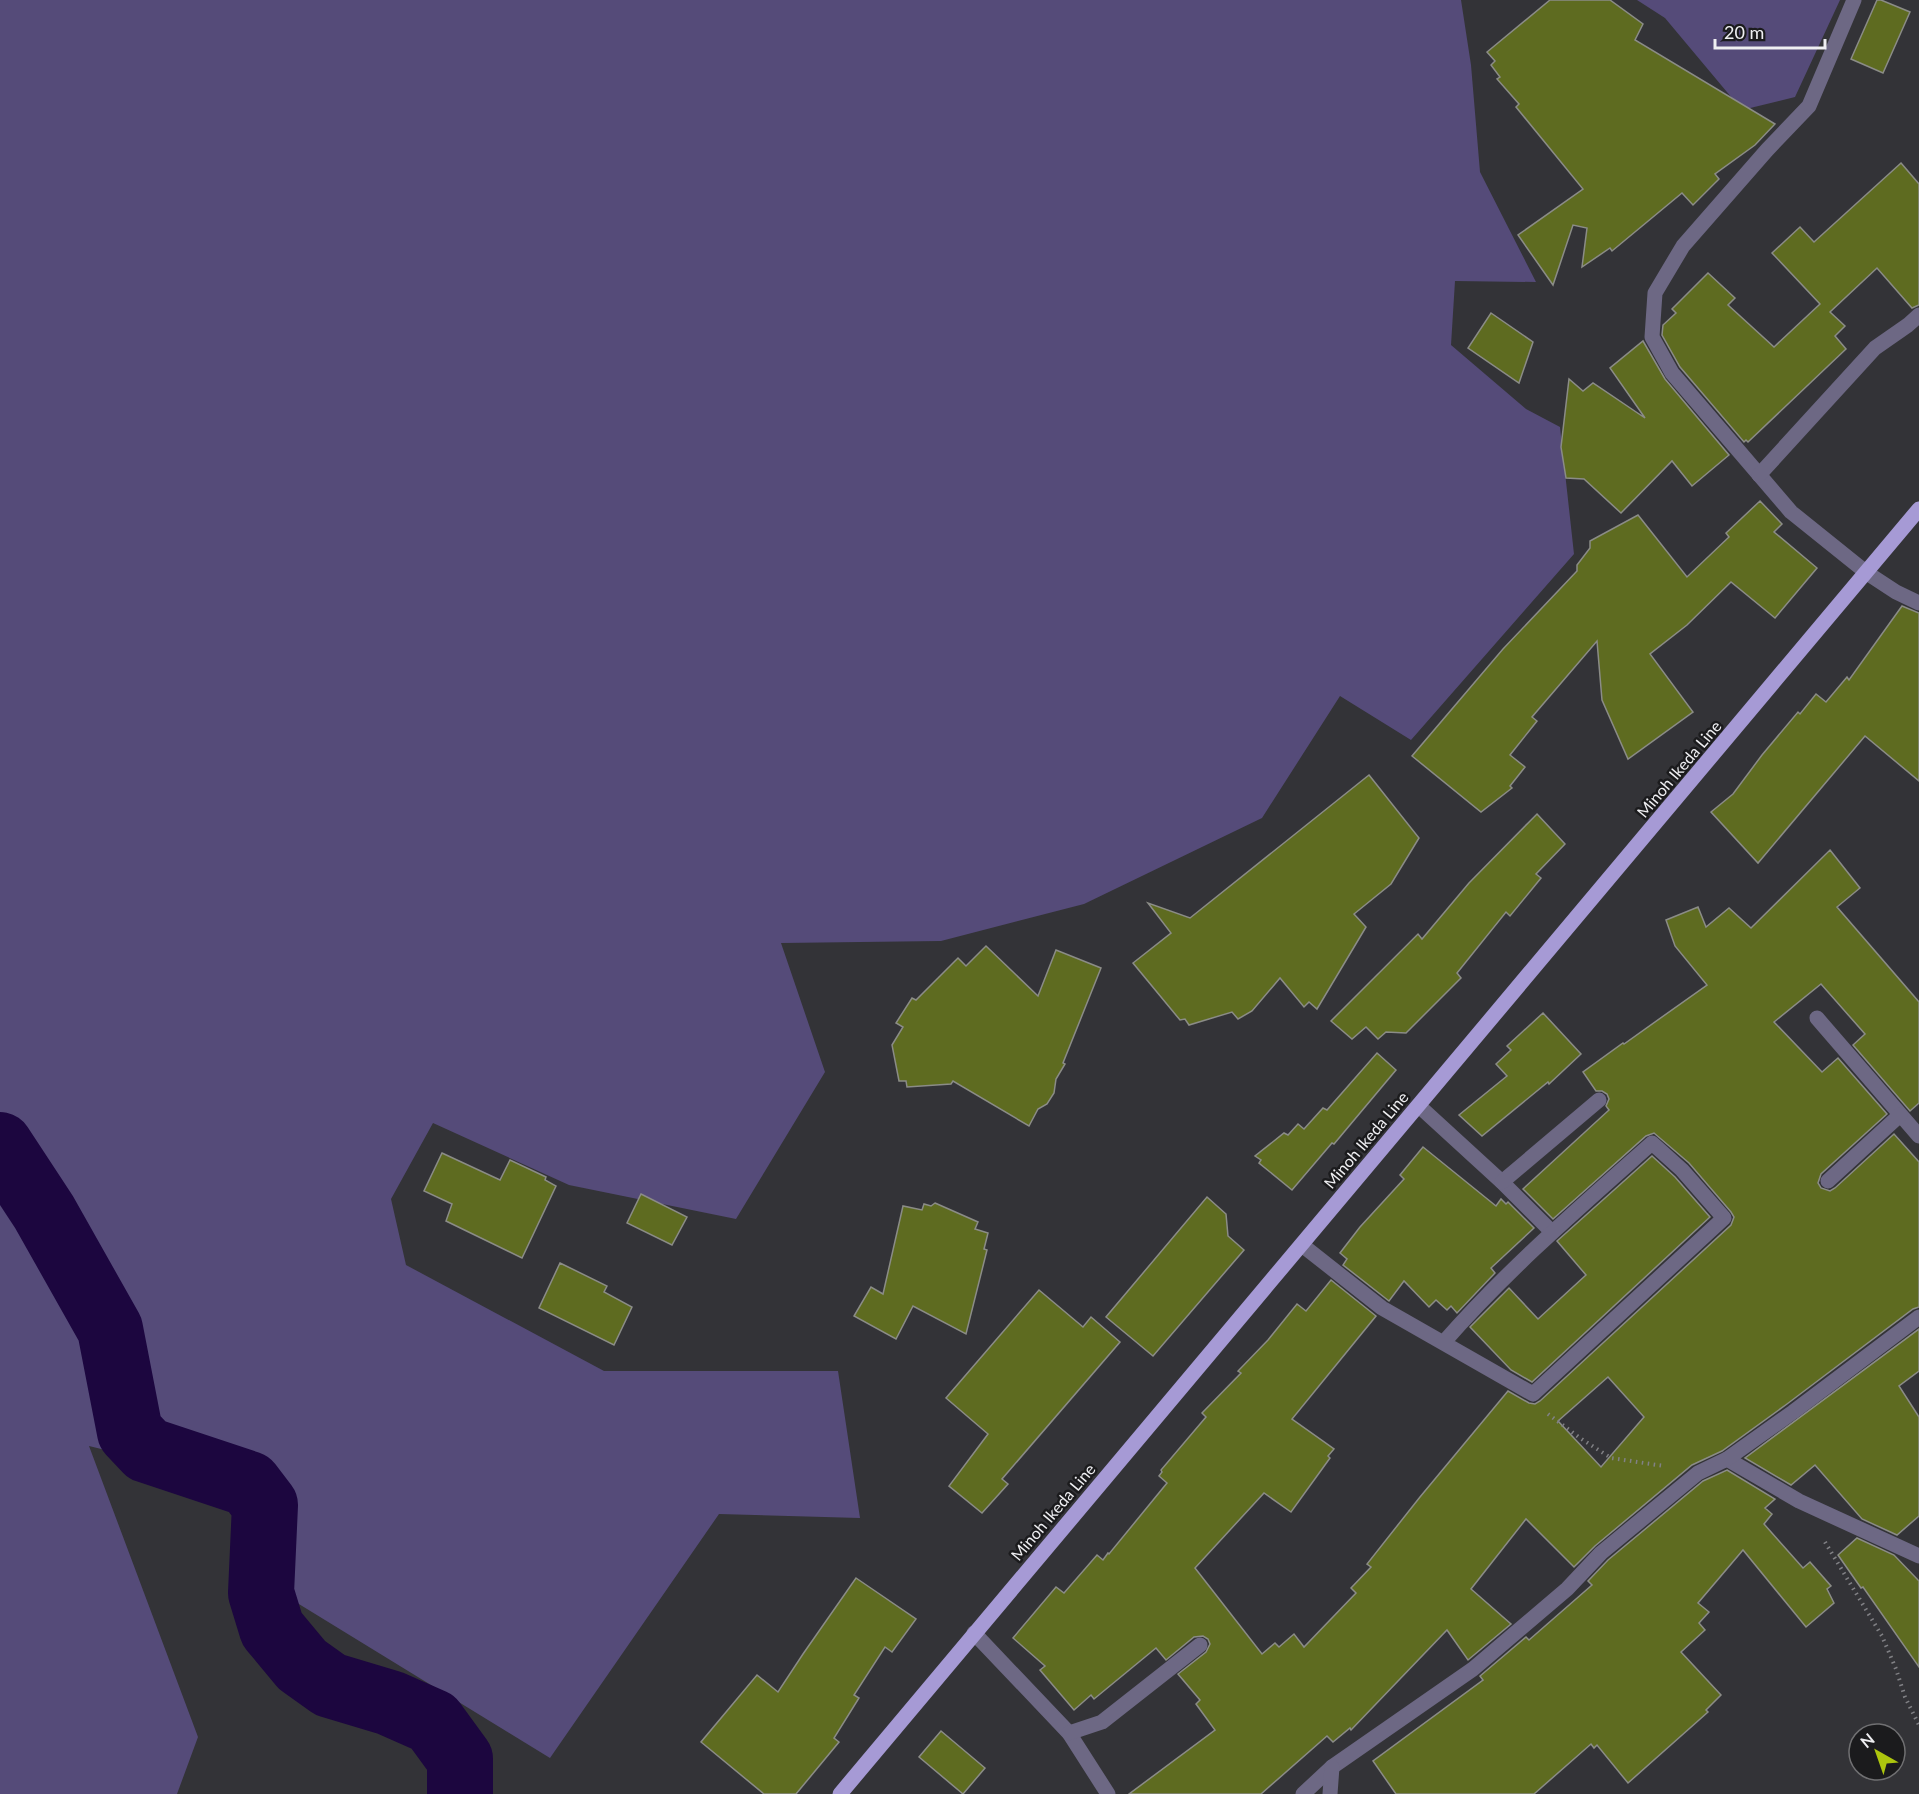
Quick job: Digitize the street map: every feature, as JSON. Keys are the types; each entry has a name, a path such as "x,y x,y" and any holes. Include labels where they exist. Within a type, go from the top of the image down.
{"main road":[{"name":"Minoh Ikeda Line","path":"840,1794 1919,509"}],"street":[{"path":"1854,0 1809,106 1683,246 1655,293 1652,337 1672,373 1791,512 1867,573 1896,592 1919,603"},
{"path":"1760,475 1875,348 1919,315"},
{"path":"1817,1018 1919,1136"},
{"path":"1502,1182 1599,1100"},
{"path":"1419,1106 1502,1182 1552,1232"},
{"path":"1828,1181 1900,1115"},
{"path":"1302,1245 1382,1308 1533,1394 1724,1218 1682,1170 1652,1143 1552,1232 1474,1308 1444,1342"},
{"path":"1303,1794 1332,1767 1473,1669 1567,1589 1601,1553 1698,1473 1726,1459 1793,1412 1919,1317"},
{"path":"1726,1459 1799,1501 1919,1556"},
{"path":"974,1633 1069,1733 1108,1794"},
{"path":"1069,1733 1102,1722 1200,1645"},
{"path":"1330,1794 1332,1767"}],"path":[{"path":"1533,1394 1543,1410 1611,1458 1682,1468 1698,1473"},
{"path":"1799,1501 1882,1636 1905,1697 1919,1725"}],"shaded area":[{"path":"0,0 1461,0 1471,65 1480,172 1536,282 1455,281 1451,345 1526,409 1560,427 1574,554 1411,740 1340,696 1262,818 1084,904 941,941 781,943 825,1072 736,1219 569,1185 433,1123 391,1199 406,1265 604,1371 838,1371 860,1518 719,1514 550,1758 294,1601 232,1481 89,1446 198,1737 177,1794 0,1794"},
{"path":"1637,0 1840,0 1795,97 1742,110 1665,18"}],"building":[{"path":"1550,0 1610,0 1643,24 1635,40 1775,124 1755,145 1715,174 1719,179 1693,205 1682,193 1612,251 1610,248 1582,267 1587,228 1573,225 1553,285 1518,235 1583,189 1516,107 1519,104 1497,79 1500,77 1491,65 1495,61 1487,52"},
{"path":"1877,0 1910,12 1883,73 1851,59"},
{"path":"1901,163 1919,184 1919,305 1912,308 1877,268 1830,312 1845,326 1835,336 1846,349 1748,442 1746,440 1744,442 1680,367 1662,335 1663,325 1676,313 1672,309 1708,273 1735,298 1728,305 1774,347 1820,304 1772,253 1800,227 1814,242"},
{"path":"1491,313 1533,342 1519,383 1468,348"},
{"path":"1643,341 1665,379 1729,455 1692,486 1672,461 1621,513 1584,479 1566,478 1561,447 1569,379 1583,391 1593,383 1645,418 1610,368"},
{"path":"1760,501 1782,524 1774,532 1817,568 1775,618 1731,582 1687,625 1650,654 1693,712 1628,759 1602,700 1597,641 1532,717 1537,721 1510,755 1525,767 1510,786 1512,788 1481,812 1412,756 1503,649 1577,571 1577,565 1590,548 1590,541 1638,515 1687,577 1729,537 1726,533"},
{"path":"1902,606 1919,613 1919,781 1865,736 1758,863 1711,812 1733,794 1762,755 1816,694 1826,702 1847,677 1849,680"},
{"path":"1369,775 1419,838 1391,884 1354,914 1366,927 1317,1009 1309,1002 1304,1007 1280,978 1252,1011 1238,1019 1232,1012 1189,1025 1185,1019 1180,1020 1133,963 1171,933 1148,903 1190,918"},
{"path":"1537,814 1565,844 1536,874 1541,878 1510,916 1506,912 1457,973 1461,978 1406,1033 1386,1032 1378,1039 1366,1027 1352,1039 1331,1021 1418,934 1422,939 1469,883"},
{"path":"1830,850 1860,888 1837,907 1919,1002 1919,1103 1910,1111 1853,1045 1865,1034 1821,984 1774,1022 1822,1072 1838,1058 1887,1114 1821,1174 1818,1183 1821,1188 1830,1191 1835,1188 1894,1134 1919,1162 1919,1307 1913,1309 1722,1451 1692,1465 1595,1546 1574,1567 1526,1519 1471,1589 1511,1624 1468,1660 1447,1630 1351,1730 1350,1728 1333,1742 1327,1736 1261,1794 1129,1794 1215,1730 1196,1704 1200,1700 1178,1674 1206,1652 1210,1644 1208,1639 1203,1636 1194,1637 1166,1660 1156,1648 1094,1699 1091,1695 1074,1710 1040,1670 1045,1666 1013,1638 1056,1587 1064,1593 1097,1555 1103,1560 1109,1554 1167,1483 1159,1476 1161,1470 1206,1417 1202,1413 1241,1373 1238,1371 1268,1340 1297,1304 1306,1311 1331,1280 1376,1316 1292,1419 1334,1449 1328,1456 1330,1458 1291,1512 1264,1493 1195,1568 1262,1654 1275,1643 1279,1647 1294,1634 1304,1647 1356,1593 1351,1588 1371,1567 1367,1564 1508,1391 1529,1403 1535,1404 1540,1401 1731,1225 1734,1217 1731,1212 1689,1163 1654,1133 1646,1136 1553,1219 1523,1189 1609,1110 1606,1106 1609,1099 1607,1094 1596,1091 1583,1072 1707,985 1675,946 1666,920 1698,907 1706,927 1729,908 1751,928","holes":["1608,1377 1644,1417 1601,1467 1558,1421"]},
{"path":"986,946 1038,996 1056,950 1101,968 1063,1063 1065,1064 1056,1079 1054,1093 1047,1104 1038,1109 1029,1126 953,1081 951,1084 907,1087 906,1081 899,1081 892,1045 903,1027 896,1023 912,998 916,1000 958,958 966,966"},
{"path":"1543,1013 1581,1054 1549,1084 1548,1082 1482,1136 1459,1115 1507,1076 1496,1064 1511,1050 1507,1046"},
{"path":"1377,1053 1396,1070 1292,1190 1259,1163 1261,1160 1255,1156 1284,1133 1288,1135 1298,1124 1304,1129 1323,1108 1327,1110"},
{"path":"1423,1147 1496,1206 1501,1199 1506,1204 1508,1202 1534,1228 1491,1268 1495,1273 1457,1313 1451,1306 1447,1310 1436,1300 1429,1307 1404,1281 1389,1301 1343,1265 1347,1259 1340,1253 1360,1227 1404,1179 1400,1175"},
{"path":"442,1153 500,1180 510,1160 546,1177 545,1180 556,1186 522,1258 446,1221 452,1204 424,1191"},
{"path":"1652,1156 1675,1177 1710,1217 1532,1382 1511,1370 1470,1327 1509,1288 1538,1319 1586,1275 1557,1241"},
{"path":"641,1194 687,1217 672,1245 627,1223"},
{"path":"1207,1197 1226,1214 1228,1236 1244,1250 1153,1356 1106,1317"},
{"path":"935,1203 978,1222 975,1229 988,1233 984,1249 987,1250 966,1334 913,1306 896,1339 854,1316 871,1287 883,1294 903,1206 922,1210 924,1204 931,1206"},
{"path":"560,1263 607,1286 604,1292 632,1307 614,1345 539,1308"},
{"path":"1039,1290 1083,1327 1091,1317 1120,1342 1002,1479 1008,1484 982,1513 949,1486 988,1434 946,1398"},
{"path":"1919,1329 1919,1371 1899,1386 1919,1417 1919,1516 1897,1535 1862,1519 1815,1465 1791,1485 1745,1458"},
{"path":"1727,1470 1775,1499 1765,1508 1772,1514 1764,1524 1803,1568 1810,1562 1831,1586 1827,1589 1834,1603 1806,1627 1743,1550 1698,1603 1709,1612 1699,1623 1705,1630 1681,1652 1721,1695 1706,1710 1708,1712 1628,1783 1597,1745 1594,1748 1591,1744 1534,1794 1396,1794 1373,1761 1483,1680 1480,1676 1526,1637 1529,1640 1592,1585 1588,1581 1608,1560 1703,1481"},
{"path":"1857,1538 1894,1555 1919,1581 1919,1667 1838,1555"},
{"path":"856,1578 916,1619 892,1652 885,1647 854,1695 859,1698 834,1738 839,1742 796,1794 764,1794 701,1742 757,1675 778,1692"},
{"path":"941,1731 985,1768 963,1794 919,1757"}],"waterway":[{"path":"0,1145 44,1212 110,1329 130,1432 147,1450 249,1484 265,1505 261,1593 272,1629 302,1665 330,1685 390,1703 433,1722 460,1759 460,1794"}]}
